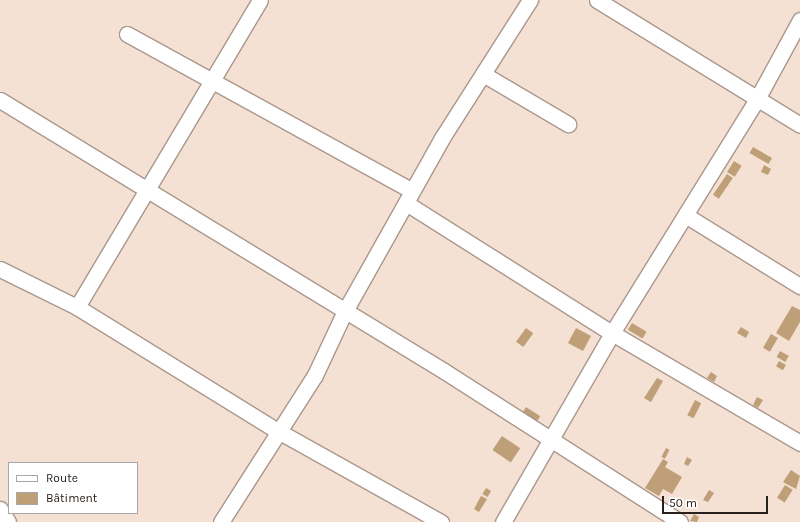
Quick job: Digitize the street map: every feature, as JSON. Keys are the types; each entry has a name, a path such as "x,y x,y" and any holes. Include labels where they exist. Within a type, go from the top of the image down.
{"street":[{"path":"77,307 145,189 213,81 260,0"},
{"path":"221,522 315,375 345,311 409,197 483,74 530,0"},
{"path":"597,0 800,125"},
{"path":"503,522 612,333 687,216 757,98 800,20"},
{"path":"127,34 213,81 409,197 612,333 800,443"},
{"path":"483,74 568,124"},
{"path":"0,100 345,311 680,522"},
{"path":"687,216 800,286"},
{"path":"0,269 77,307 278,431 441,522"},
{"path":"0,509 8,522"}],"building":[{"path":"753,147 772,158 769,164 750,153"},
{"path":"734,161 742,166 735,177 727,172"},
{"path":"764,165 771,169 768,175 761,172"},
{"path":"727,174 733,178 719,199 713,195"},
{"path":"792,306 800,310 800,322 789,341 776,333"},
{"path":"632,323 647,332 642,339 628,330"},
{"path":"741,327 749,332 746,338 737,333"},
{"path":"526,328 533,333 523,347 516,342"},
{"path":"576,328 591,336 583,351 568,343"},
{"path":"771,334 778,338 770,352 763,348"},
{"path":"780,351 789,356 785,362 777,357"},
{"path":"779,361 786,365 783,370 776,366"},
{"path":"711,372 717,376 714,382 707,378"},
{"path":"657,378 663,381 651,402 644,398"},
{"path":"757,397 763,400 758,408 753,405"},
{"path":"695,400 701,403 694,418 687,415"},
{"path":"526,407 540,416 535,424 521,415"},
{"path":"502,436 520,448 511,462 492,450"},
{"path":"666,448 670,450 665,459 661,457"},
{"path":"687,457 692,460 688,466 684,464"},
{"path":"663,459 668,462 665,467 682,477 672,494 663,489 659,496 645,488"},
{"path":"791,470 800,476 796,489 783,482"},
{"path":"785,485 793,490 785,502 777,498"},
{"path":"486,488 491,491 488,497 482,494"},
{"path":"709,490 714,493 708,502 703,500"},
{"path":"481,496 487,499 479,512 474,509"},
{"path":"694,514 699,517 697,522 690,521"}]}
